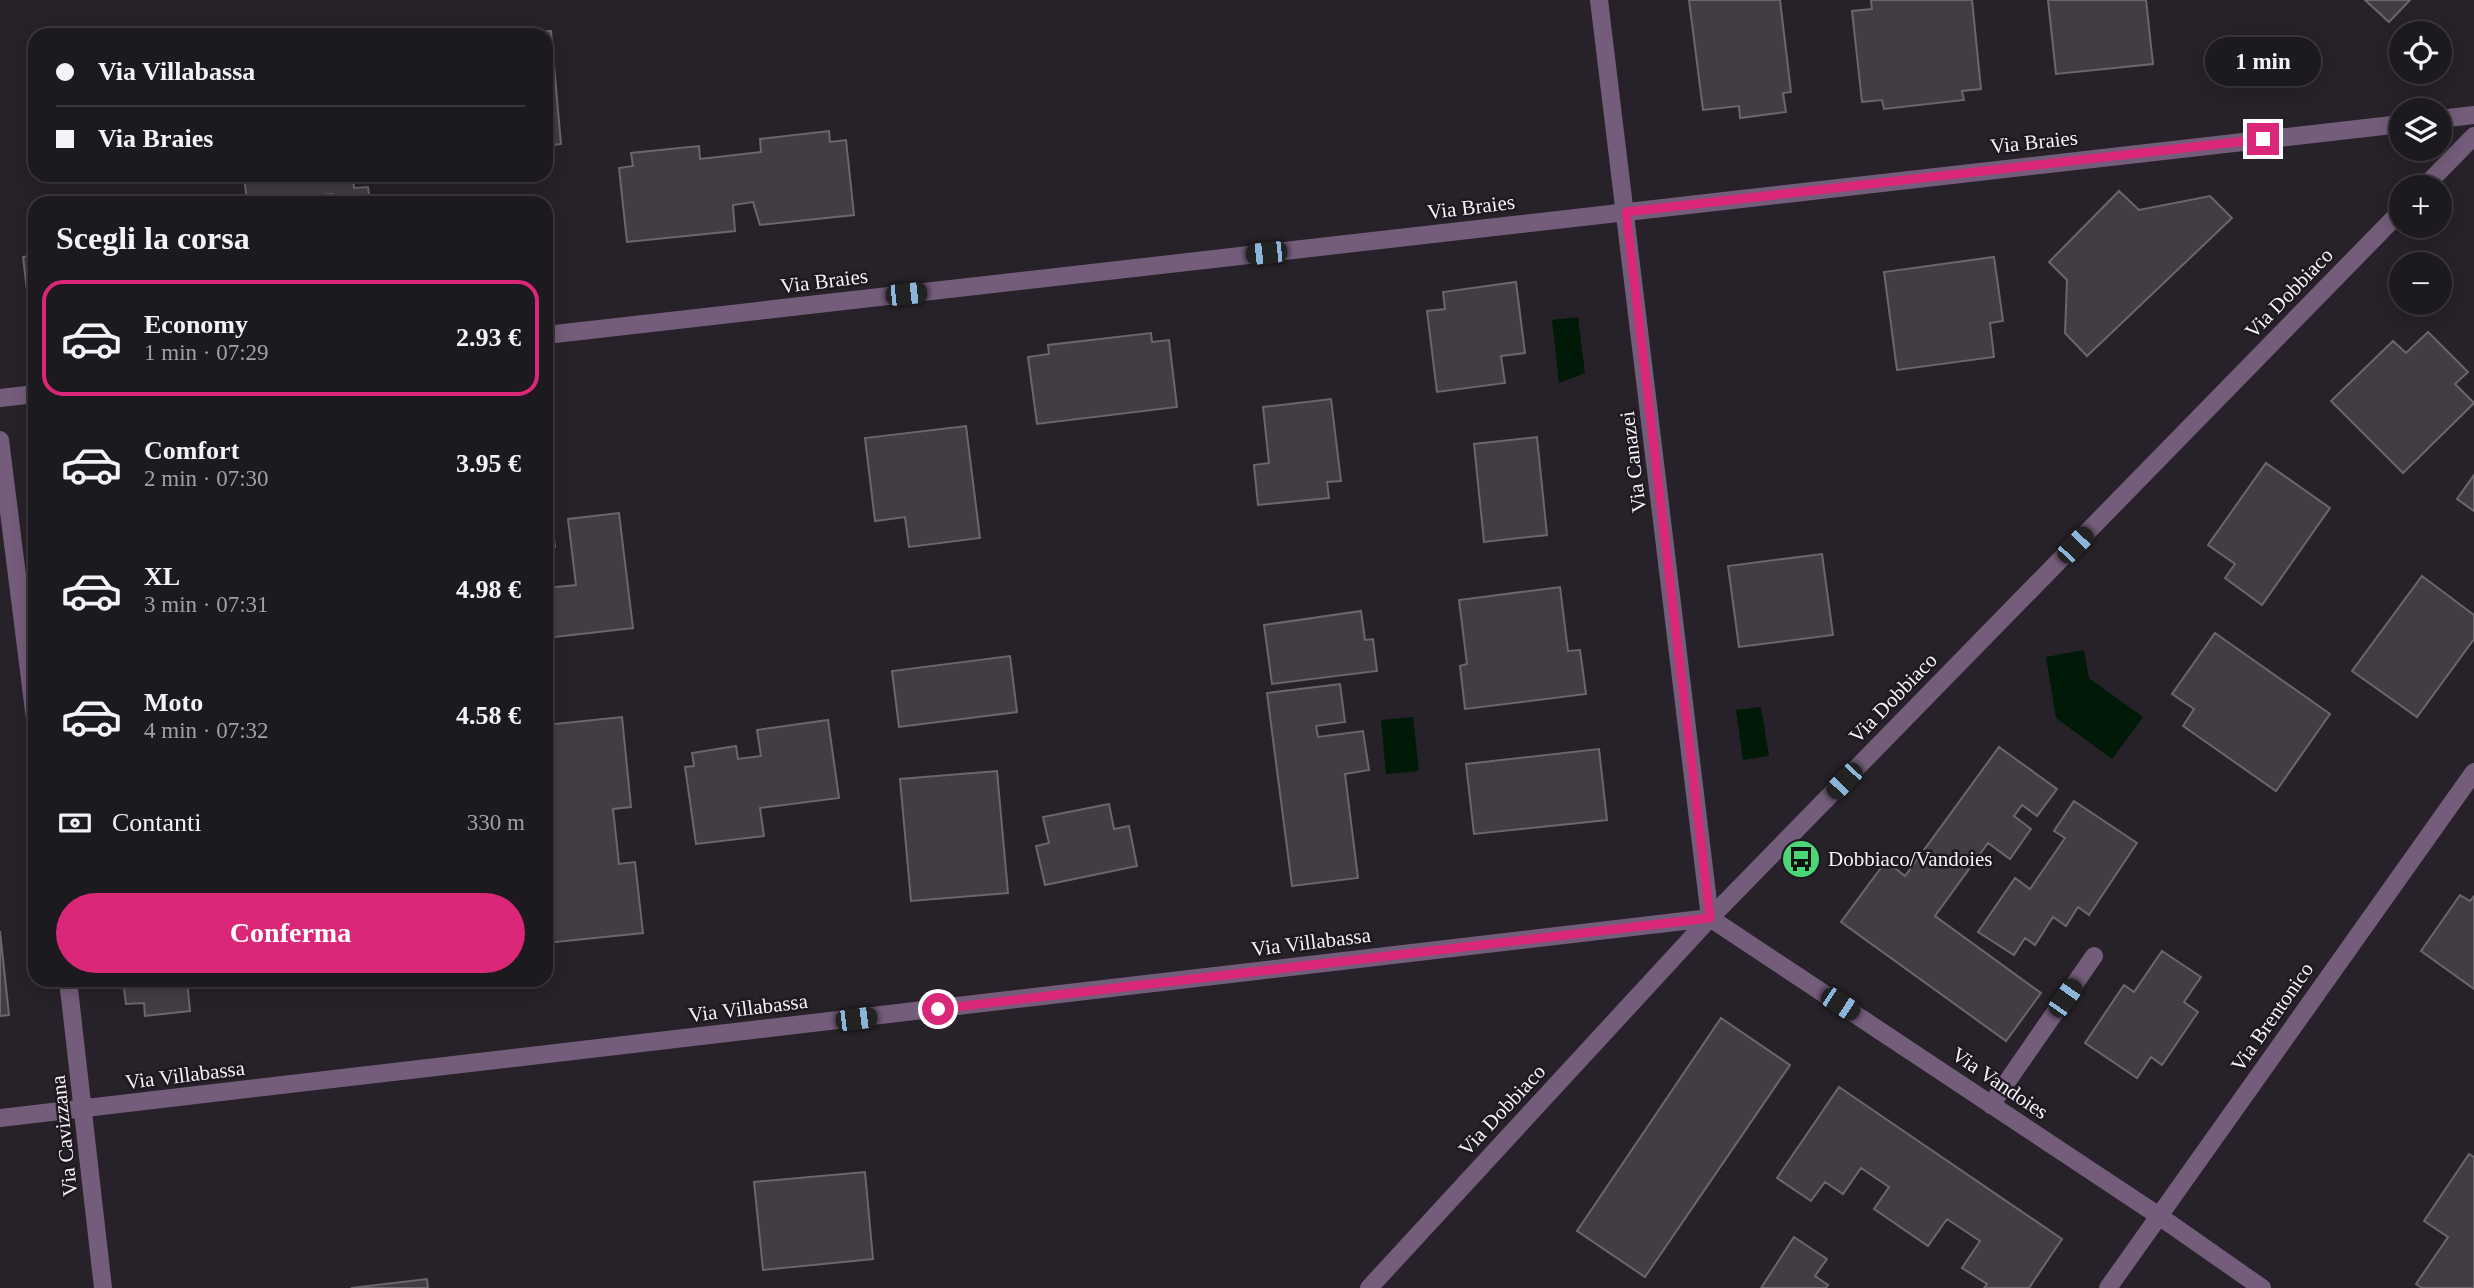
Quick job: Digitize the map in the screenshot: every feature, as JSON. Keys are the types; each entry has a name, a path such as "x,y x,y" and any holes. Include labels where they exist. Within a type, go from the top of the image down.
{"street":[{"name":"Via Canazei","path":"1599,0 1710,918"},
{"path":"2452,118 2474,116"},
{"name":"Via Braies","path":"553,334 2389,125"},
{"path":"2436,175 2474,136"},
{"name":"Via Dobbiaco","path":"1369,1288 1710,918 2389,223"},
{"path":"0,398 28,395"},
{"path":"0,440 28,663"},
{"name":"Via Brentonico","path":"2108,1288 2474,772"},
{"name":"Via Vandoies","path":"1710,918 2159,1216 2262,1288"},
{"name":"Via Villabassa","path":"0,1118 1710,918"},
{"path":"1991,1105 2094,956"},
{"name":"Via Cavizzana","path":"69,987 103,1288"}],"shaded area":[{"path":"1578,317 1585,373 1559,383 1552,320"},
{"path":"2084,650 2089,678 2143,717 2112,759 2056,718 2046,657"},
{"path":"1761,707 1769,756 1743,760 1736,710"},
{"path":"1413,717 1419,771 1386,774 1381,720"}],"building":[{"path":"1689,0 1780,0 1791,92 1783,93 1786,112 1740,118 1739,106 1703,110"},
{"path":"1871,0 1972,0 1981,89 1962,91 1964,100 1884,109 1882,100 1862,102 1852,11 1872,9"},
{"path":"2048,0 2146,0 2153,64 2056,74"},
{"path":"2365,0 2410,0 2389,22"},
{"path":"553,54 561,144 553,145"},
{"path":"829,131 830,142 846,140 854,215 760,225 753,202 733,205 735,231 627,242 619,168 633,166 631,153 699,146 700,159 761,152 760,139"},
{"path":"245,182 354,182 354,188 368,187 369,196 332,194 246,196"},
{"path":"2119,191 2139,210 2210,196 2232,218 2087,356 2065,333 2067,280 2049,262"},
{"path":"28,256 28,299 23,257"},
{"path":"1994,257 2003,321 1990,323 1994,357 1897,370 1884,272"},
{"path":"1516,282 1525,353 1501,356 1505,383 1437,392 1427,311 1445,309 1443,292"},
{"path":"2428,332 2468,372 2455,384 2474,403 2403,473 2331,401 2393,341 2406,353"},
{"path":"1151,333 1152,342 1169,340 1177,407 1037,424 1028,357 1049,354 1048,345"},
{"path":"1331,399 1341,481 1327,482 1329,498 1258,505 1254,465 1269,463 1263,407"},
{"path":"966,426 980,538 909,547 905,517 875,521 865,438"},
{"path":"1537,437 1547,535 1484,542 1474,444"},
{"path":"2266,463 2330,508 2262,605 2225,578 2235,564 2208,545"},
{"path":"2474,475 2474,511 2457,499"},
{"path":"619,513 633,628 553,637 553,587 576,585 568,519"},
{"path":"1822,554 1833,635 1739,647 1728,566"},
{"path":"2422,576 2474,615 2474,639 2417,717 2352,671"},
{"path":"1560,587 1568,651 1580,650 1586,694 1465,709 1460,666 1467,664 1459,600"},
{"path":"1361,611 1365,640 1373,639 1377,671 1272,684 1264,625"},
{"path":"2215,633 2330,714 2276,791 2183,726 2194,709 2172,694"},
{"path":"1010,656 1017,712 899,727 892,671"},
{"path":"1340,684 1345,722 1316,726 1318,737 1363,731 1369,770 1345,774 1358,878 1292,886 1267,693"},
{"path":"622,717 631,807 613,809 619,864 635,862 643,933 553,942 553,724"},
{"path":"828,720 839,798 760,808 764,836 696,844 685,767 694,766 692,753 736,746 738,759 761,756 757,730"},
{"path":"1999,747 2057,789 2037,816 2022,805 2014,816 2031,829 2010,859 1988,843 1935,916 2041,993 2006,1041 1841,922 1886,861 1905,876"},
{"path":"1599,749 1607,820 1474,834 1466,764"},
{"path":"997,771 1008,893 911,901 900,779"},
{"path":"2074,801 2137,843 2089,915 2078,907 2066,926 2053,917 2035,945 2025,938 2014,955 1978,932 2015,878 2030,889 2065,838 2054,831"},
{"path":"1109,804 1114,829 1129,826 1137,866 1045,885 1036,846 1049,843 1043,817"},
{"path":"2460,895 2470,901 2474,896 2474,989 2421,951"},
{"path":"0,931 9,1015 0,1016"},
{"path":"2162,951 2201,977 2184,1002 2198,1012 2162,1065 2151,1057 2137,1078 2085,1043 2124,985 2134,992"},
{"path":"124,987 188,987 190,1011 145,1016 144,1003 126,1004"},
{"path":"1721,1018 1790,1065 1645,1277 1577,1231"},
{"path":"1839,1087 2062,1239 2029,1288 1984,1288 1987,1284 1962,1268 1980,1241 1947,1219 1928,1246 1874,1209 1889,1187 1861,1168 1843,1194 1825,1182 1811,1201 1777,1178"},
{"path":"2469,1154 2474,1157 2474,1288 2422,1288 2416,1284 2448,1237 2424,1221"},
{"path":"865,1172 873,1259 763,1270 754,1182"},
{"path":"1794,1237 1827,1259 1815,1276 1828,1285 1826,1288 1761,1288"},
{"path":"427,1279 428,1288 351,1288"}],"place":[{"name":"Dobbiaco/Vandoies","path":"1801,859"}],"route":[{"path":"938,1009 1710,918 1626,212 2263,139"}]}
